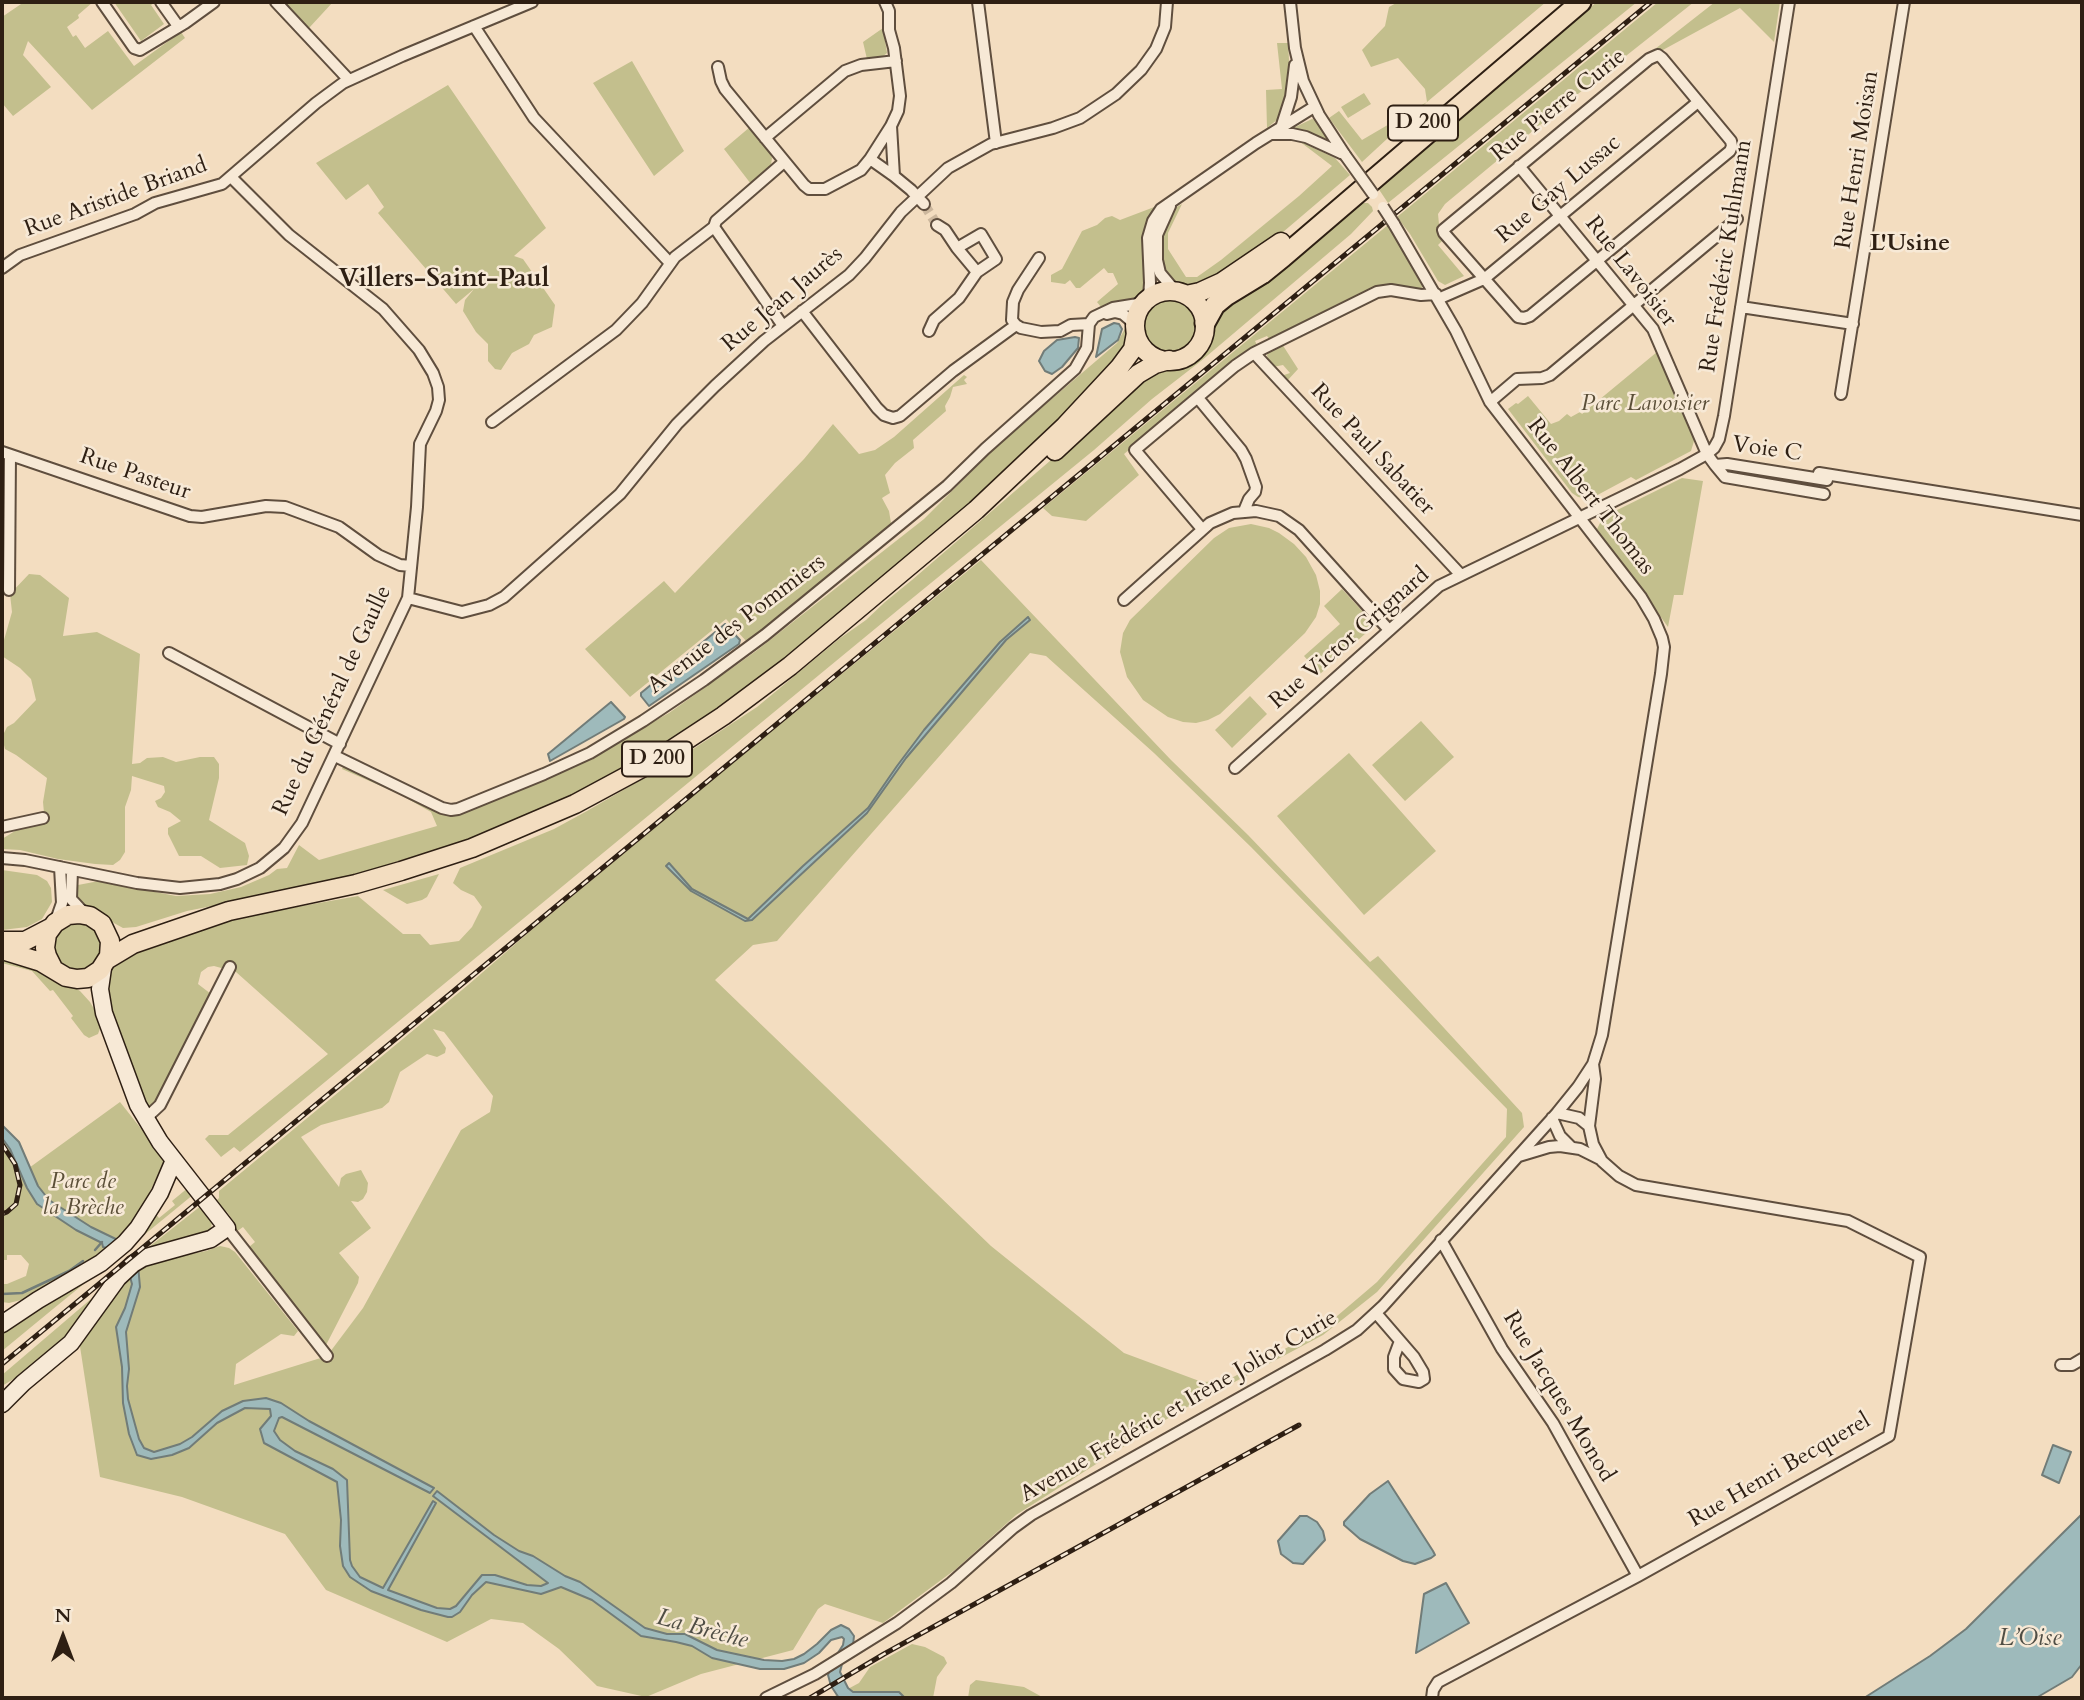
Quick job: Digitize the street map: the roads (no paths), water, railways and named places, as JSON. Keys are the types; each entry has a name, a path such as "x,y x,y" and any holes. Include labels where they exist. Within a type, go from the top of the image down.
{"highway":[{"name":"D 200","path":"1281,242 1563,2"},
{"name":"D 200","path":"1205,323 1215,305 1283,257 1581,2"}],"main road":[{"name":"D 200","path":"1181,293 1200,292 1222,282 1281,242"},
{"path":"1162,292 1181,293 1199,307 1205,323 1203,337 1196,348 1186,357 1169,360 1160,359 1148,352 1142,346 1136,330 1137,314 1146,301 1162,292"},
{"name":"D 200","path":"105,963 127,947 229,911 356,884 454,854 523,828 624,778 694,736 753,694 839,626 976,510 1065,426 1106,383 1133,349 1136,330"},
{"name":"D 200","path":"976,510 1010,487 1072,437 1138,374 1155,364 1169,360"},
{"name":"D 200","path":"104,927 121,932 139,932 229,905 279,899"},
{"path":"2,941 25,941 68,915 86,915 96,919 104,927 111,944 105,963 88,978 70,978 36,960 2,950"},
{"path":"53,925 45,948 53,968"}],"street":[{"path":"102,2 137,50 143,50 214,2"},
{"path":"161,2 178,26"},
{"path":"276,2 349,80"},
{"name":"Rue Aristide Briand","path":"2,268 20,255 125,218 155,203 216,186 231,177 316,103 349,80 532,2"},
{"path":"718,67 725,89 804,185 809,189 825,189 862,170 898,111 900,102 896,61 885,2"},
{"path":"978,2 996,143"},
{"name":"Rue Jean Jaurès","path":"408,598 462,612 500,600 620,494 687,414 720,380 783,326 849,275 888,226 920,200 953,165 996,143 1068,123 1088,114 1112,97 1141,70 1156,50 1164,27 1167,2"},
{"name":"Rue Albert Thomas","path":"1290,2 1296,55 1314,107 1394,224 1437,297 1490,402 1645,603 1658,627 1664,647 1604,1021 1593,1064"},
{"name":"Rue Frédéric Kuhlmann","path":"1707,454 1716,444 1722,428 1789,2"},
{"name":"Rue Henri Moisan","path":"1841,394 1904,2"},
{"path":"474,26 534,118 670,263"},
{"path":"1276,131 1291,97 1296,55"},
{"name":"Rue Pierre Curie","path":"1658,55 1662,58 1698,102 1731,141 1730,151 1598,261 1524,318 1515,316 1444,233 1443,229 1652,56 1658,55"},
{"path":"765,138 845,71 861,65 896,61"},
{"name":"Rue Gay Lussac","path":"1437,297 1484,279 1698,102"},
{"path":"1093,320 1118,306 1146,301 1150,283 1149,232 1158,213 1314,107"},
{"path":"891,126 894,176"},
{"path":"1276,131 1306,137 1345,155"},
{"path":"870,159 920,200"},
{"path":"492,422 616,330 642,303 680,252 714,227 716,221 784,162"},
{"name":"Rue Lavoisier","path":"1519,166 1634,304 1659,340 1707,454"},
{"name":"Rue du Général de Gaulle","path":"2,858 25,860 137,883 180,888 210,886 245,876 273,858 294,836 408,598 420,444 439,400 433,373 419,350 377,303 289,235 231,177"},
{"path":"1174,201 1160,224 1156,246 1160,273 1181,293"},
{"path":"1490,402 1517,379 1542,378 1549,375 1737,219"},
{"path":"937,225 945,230 977,272"},
{"path":"714,227 783,326"},
{"path":"929,331 934,320 955,302 977,272 996,260 981,234 957,248"},
{"path":"1039,258 1015,296 1012,316 1016,325 1029,331 1060,331 1074,324 1118,313 1130,320 1136,330"},
{"path":"1202,529 1135,450 1254,353 1377,292 1391,290 1437,297"},
{"path":"1741,307 1853,324"},
{"path":"802,311 877,408 890,418 900,416 953,371 1016,325"},
{"name":"Avenue des Pommiers","path":"335,755 451,810 590,753 704,680 765,635 947,486 1075,369 1087,348 1093,320"},
{"name":"Rue Paul Sabatier","path":"1254,353 1460,574"},
{"path":"1198,398 1246,459 1256,487 1244,511"},
{"path":"6,453 9,590"},
{"name":"Rue Pasteur","path":"6,453 190,516 202,517 266,506 285,507 339,527 378,555 397,564 411,566"},
{"path":"1578,518 1707,454 1826,484 2082,515"},
{"name":"Voie C","path":"1707,454 1715,465 1727,464 1826,484"},
{"path":"1124,600 1202,529 1221,516 1244,511 1273,514 1295,526 1389,630"},
{"name":"Rue Victor Grignard","path":"1235,768 1439,586 1578,518"},
{"path":"169,653 340,744"},
{"path":"2,827 43,818"},
{"path":"66,868 71,899 86,915"},
{"path":"53,925 62,903 66,868"},
{"path":"105,963 100,989 104,1013 127,1079 145,1119 327,1356"},
{"path":"145,1119 160,1105 230,967"},
{"path":"70,978 90,992 104,1013"},
{"path":"1593,1064 1595,1079 1589,1126 1602,1161"},
{"name":"Avenue Frédéric et Irène Joliot Curie","path":"766,1698 820,1671 867,1643 938,1592 1031,1514 1357,1330 1376,1313 1517,1157 1578,1087 1593,1064"},
{"path":"1589,1126 1579,1118 1554,1115 1560,1136 1575,1148 1602,1161"},
{"path":"1517,1157 1549,1147 1575,1148 1592,1140"},
{"path":"2,1324 119,1249 138,1228 160,1193 174,1160"},
{"name":"Rue Henri Becquerel","path":"1432,1698 1438,1682 1639,1576 1889,1436 1920,1257 1848,1221 1641,1187 1624,1180 1602,1161"},
{"path":"2,1404 71,1342 130,1266 143,1258 205,1242 227,1228"},
{"name":"Rue Jacques Monod","path":"1441,1240 1502,1349 1553,1423 1639,1576"},
{"path":"1376,1313 1400,1341"},
{"path":"2062,1365 2072,1365 2082,1359"}],"water":[{"path":"1114,323 1119,324 1122,329 1118,340 1096,357 1102,329"},
{"path":"1079,338 1078,348 1062,367 1052,374 1045,371 1039,361 1044,351 1057,340"},
{"path":"1028,617 1030,620 1006,640 906,758 867,813 752,920 745,921 691,891 666,866 669,863 692,889 748,919 868,808 924,730 1000,642"},
{"path":"725,624 740,640 739,644 649,706 641,693"},
{"path":"611,702 624,719 550,761 548,754"},
{"path":"2,1125 19,1142 38,1186 49,1200 91,1227 122,1242 114,1250 103,1247 102,1243 76,1230 37,1204 2,1138"},
{"path":"138,1265 140,1287 126,1332 129,1369 127,1386 128,1399 144,1448 154,1452 180,1444 222,1411 243,1401 266,1398 281,1403 309,1421 434,1488 430,1493 282,1417 279,1418 274,1431 280,1440 295,1451 333,1469 347,1480 350,1560 360,1577 383,1588 433,1501 436,1503 388,1590 437,1608 450,1609 456,1606 482,1575 495,1575 527,1585 541,1586 548,1583 433,1496 437,1491 494,1535 580,1582 645,1628 667,1634 685,1634 717,1650 782,1661 804,1654 831,1630 841,1625 849,1629 854,1636 853,1645 840,1672 848,1688 853,1692 899,1692 905,1698 839,1698 828,1675 843,1645 842,1637 831,1640 819,1653 804,1663 784,1669 760,1669 712,1658 692,1646 641,1636 592,1600 561,1587 541,1594 486,1582 460,1612 452,1617 421,1610 371,1591 350,1577 343,1566 337,1482 264,1443 260,1429 271,1416 270,1409 245,1408 217,1423 189,1448 172,1455 151,1459 137,1455 129,1434 123,1403 122,1367 116,1327 132,1284 129,1273"},
{"path":"2053,1445 2071,1452 2059,1483 2042,1475"},
{"path":"1388,1481 1433,1551 1435,1555 1431,1558 1415,1564 1403,1561 1360,1539 1344,1525 1370,1494"},
{"name":"L’Oise","path":"2082,1514 2082,1664 2072,1677 2036,1698 1864,1698 1930,1656 1966,1629"},
{"path":"1300,1516 1307,1516 1317,1522 1325,1540 1303,1564 1293,1563 1281,1554 1278,1541"},
{"path":"1446,1583 1469,1623 1416,1653 1424,1594"}],"waterway":[{"path":"95,1250 102,1242"},
{"path":"2,1294 22,1293 69,1271 83,1261"}],"tunnel":[{"path":"924,204 937,225"}],"railway":[{"path":"2,1364 1651,2"},
{"path":"2,1144 15,1164 20,1185 16,1204 2,1214"},
{"path":"810,1698 884,1654 1299,1425"}],"district":[{"name":"L'Usine","path":"1910,244"},
{"name":"Villers-Saint-Paul","path":"444,280"}],"park label":[{"name":"Parc Lavoisier","path":"1645,405"},
{"name":"Parc de la Brèche","path":"83,1196"}],"water label":[{"name":"La Brèche","path":"702,1630"}]}
